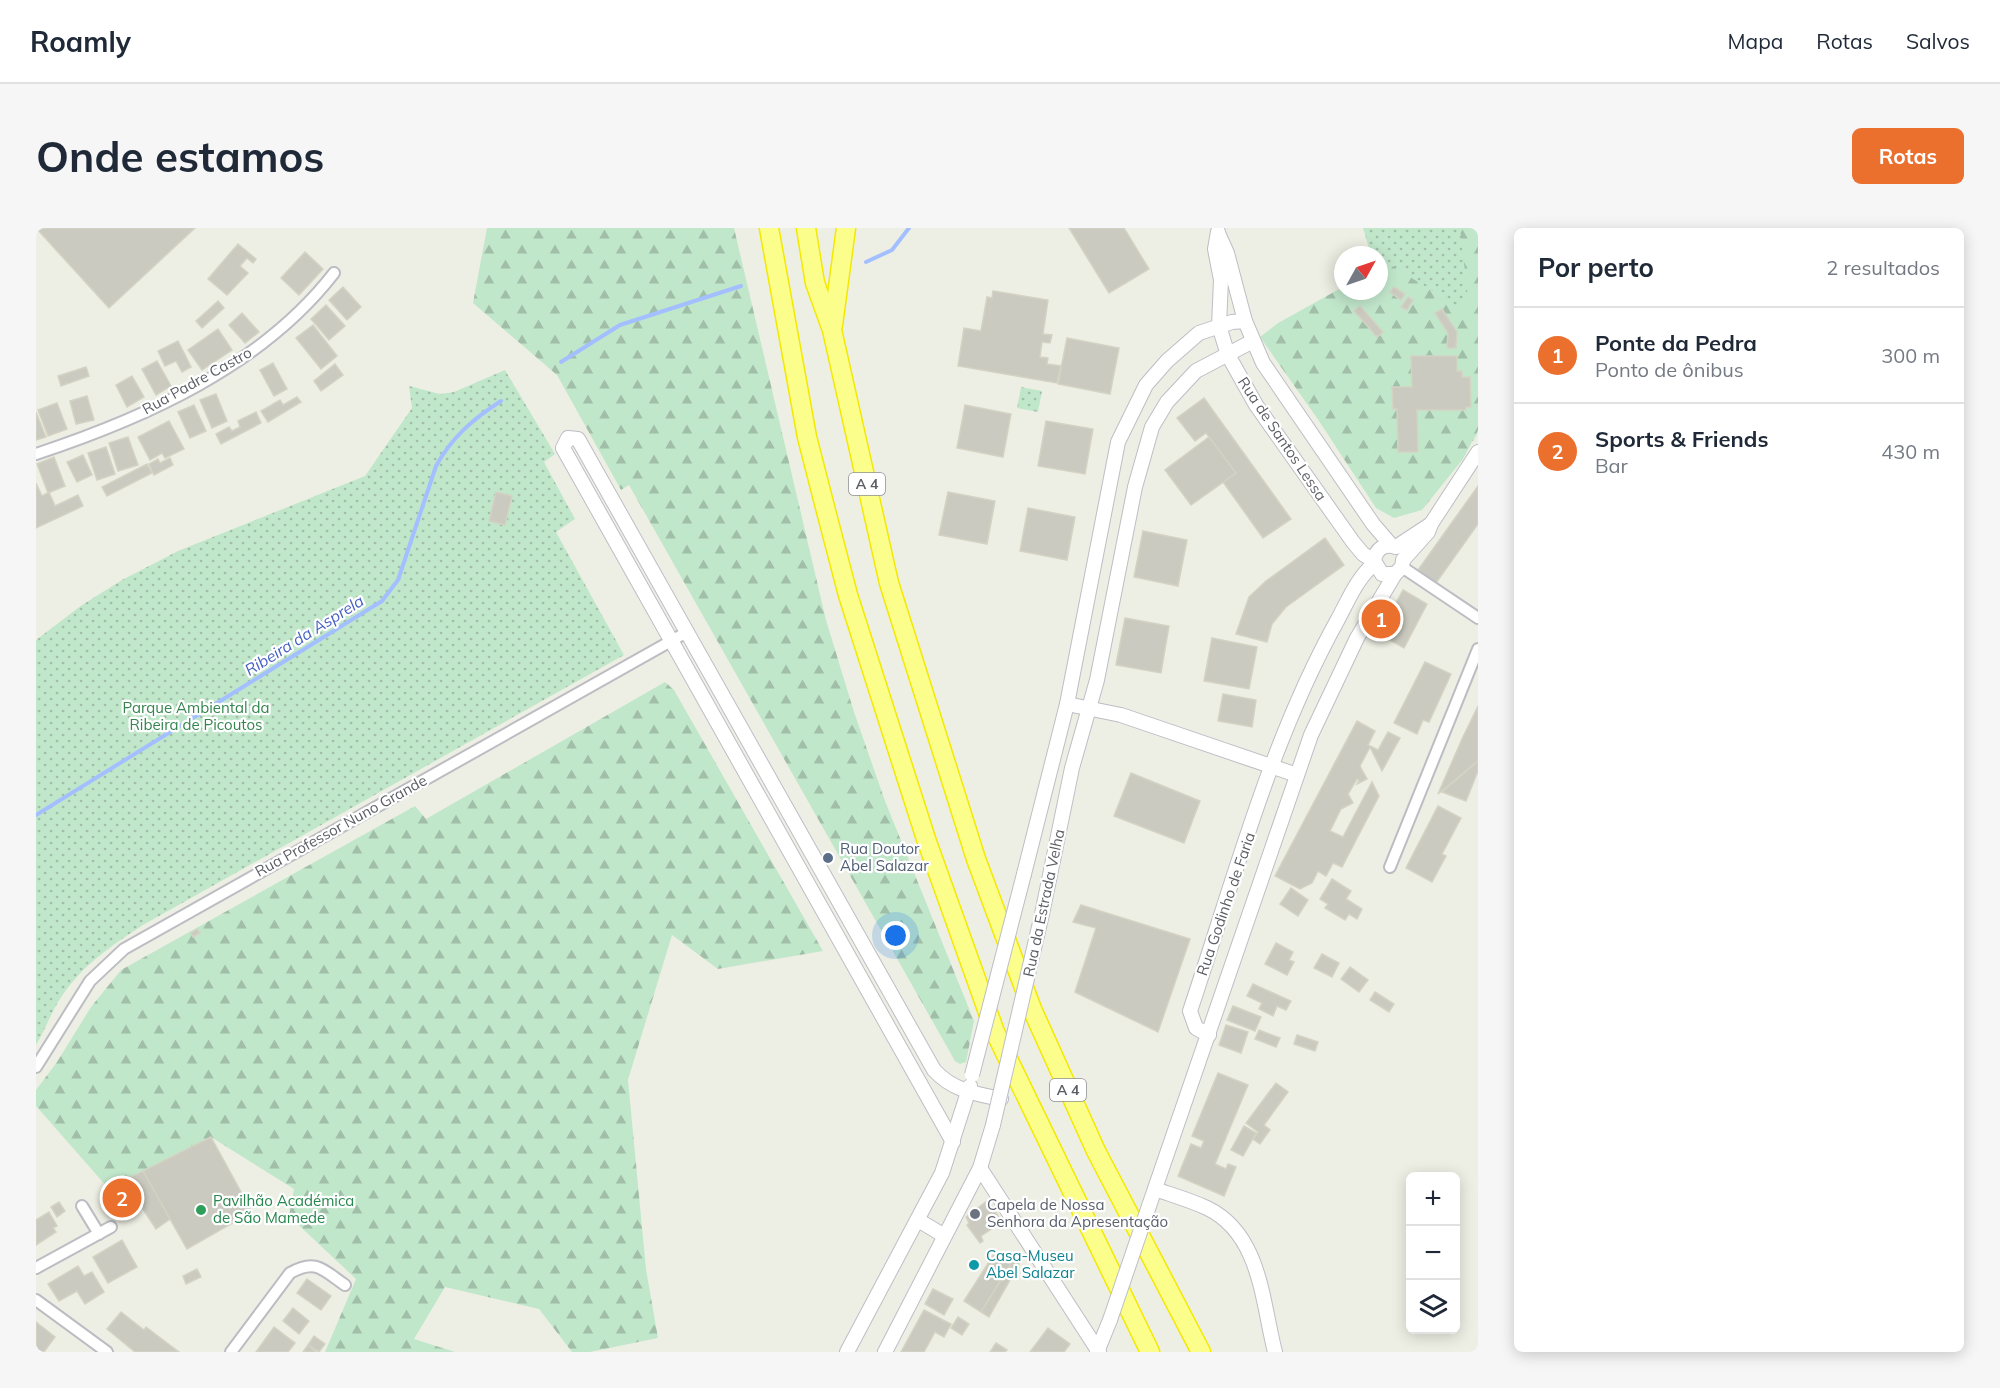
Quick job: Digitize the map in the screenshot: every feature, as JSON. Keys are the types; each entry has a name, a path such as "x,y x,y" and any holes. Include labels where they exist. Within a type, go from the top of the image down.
{"highway":[{"name":"A 4","path":"770,228 807,437 823,501 848,595 926,839 995,1032 1150,1352"},
{"name":"A 4","path":"806,228 815,283 832,330 889,583 976,859 1032,1009 1096,1151 1201,1352"},
{"path":"832,330 846,228"}],"street":[{"name":"Rua de Santos Lessa","path":"1217,230 1227,253 1245,321 1276,385 1394,546"},
{"name":"Rua de Santos Lessa","path":"1217,230 1215,249 1221,280 1219,326 1228,355 1257,405 1346,532 1363,554 1374,563"},
{"name":"Rua Padre Castro","path":"36,454 114,425 235,363 281,331 334,273"},
{"name":"Rua da Estrada Velha","path":"847,1352 942,1173 974,1094 972,1075 1067,705 1118,442 1146,385 1167,361 1199,333 1245,321"},
{"name":"Rua da Estrada Velha","path":"885,1352 943,1235 980,1168 1001,1099 1072,768 1090,708 1143,452 1152,427 1167,402 1196,371 1253,341"},
{"path":"953,1142 563,448 568,438 578,439 934,1070 944,1080 974,1094 1001,1099"},
{"name":"Rua Godinho de Faria","path":"1098,1351 1297,776 1335,680 1400,567 1428,532 1478,452"},
{"path":"1103,512 1130,517"},
{"name":"Rua Godinho de Faria","path":"1209,1035 1196,1028 1190,1011 1272,766 1309,673 1358,582 1374,563 1379,549 1394,546 1431,524"},
{"path":"1394,546 1400,567 1478,616"},
{"path":"1374,563 1382,574 1400,567"},
{"name":"Rua Professor Nuno Grande","path":"36,1067 90,981 124,950 687,632"},
{"path":"1390,867 1478,649"},
{"path":"1067,705 1121,715 1297,776"},
{"path":"980,1168 1098,1351"},
{"path":"1155,1189 1208,1208 1238,1233 1254,1263 1262,1286 1275,1352"},
{"path":"82,1206 99,1234"},
{"path":"918,1220 943,1235"},
{"path":"36,1268 111,1227"},
{"path":"231,1352 290,1273 304,1265 318,1267 345,1285"},
{"path":"36,1300 107,1352"}],"green space":[{"path":"487,228 734,228 826,620 854,712 885,801 974,1021 966,1062 960,1064 955,1061 629,485 621,490 557,375 473,303"},
{"path":"1363,228 1477,228 1478,432 1473,441 1459,444 1388,289 1388,246 1368,246"},
{"path":"1460,228 1478,228 1478,430 1463,459 1422,510 1394,518 1376,508 1260,337 1278,323 1334,292 1334,300 1388,300 1388,264 1457,306 1468,298"},
{"name":"Parque Ambiental da Ribeira de Picoutos","path":"505,370 555,454 544,462 575,519 556,532 624,655 143,925 108,949 77,976 57,1004 36,1045 36,640 82,605 122,580 178,551 365,476 412,408 409,386 440,394 454,392"},
{"path":"1021,387 1042,391 1038,412 1017,408"},
{"path":"665,682 674,690 823,951 718,969 672,935 628,1080 646,1269 658,1338 590,1352 572,1352 539,1309 445,1287 414,1339 455,1352 325,1352 356,1279 289,1216 294,1189 211,1137 108,1188 36,1106 36,1090 57,1062 91,1007 121,970 415,806 426,819"}],"building":[{"path":"36,228 195,228 109,308"},
{"path":"1069,228 1124,228 1149,269 1109,293"},
{"path":"238,244 256,259 253,263 247,258 240,266 248,273 227,295 208,279"},
{"path":"305,252 323,269 299,295 281,278"},
{"path":"343,287 361,307 347,320 329,300"},
{"path":"1394,287 1405,294 1401,300 1390,292"},
{"path":"993,291 1048,300 1043,334 1052,335 1050,343 1042,342 1040,357 1048,358 1047,364 1061,366 1057,383 958,366 964,328 981,331 987,297 992,298"},
{"path":"1408,297 1413,300 1407,310 1401,307"},
{"path":"218,301 224,308 202,328 196,321"},
{"path":"326,305 345,326 329,340 311,319"},
{"path":"1360,306 1383,332 1377,337 1354,311"},
{"path":"1442,309 1457,332 1456,348 1447,348 1448,333 1435,313"},
{"path":"242,313 259,332 245,343 229,325"},
{"path":"313,325 337,356 321,369 296,338"},
{"path":"218,329 232,350 202,370 188,350"},
{"path":"1067,338 1119,348 1110,394 1058,384"},
{"path":"178,341 191,367 182,372 176,361 165,366 158,351"},
{"path":"1411,356 1457,356 1457,371 1462,371 1462,377 1470,377 1471,407 1466,407 1466,410 1417,410 1418,452 1398,452 1397,409 1393,409 1392,387 1412,387"},
{"path":"157,361 171,386 156,395 142,369"},
{"path":"273,363 287,389 274,396 260,370"},
{"path":"335,364 343,375 321,391 314,381"},
{"path":"86,367 89,376 61,386 58,376"},
{"path":"132,376 144,397 127,407 116,385"},
{"path":"216,394 227,421 212,428 200,400"},
{"path":"87,396 94,420 76,424 70,401"},
{"path":"297,397 301,402 268,422 261,411 280,400 283,405"},
{"path":"1204,398 1291,519 1263,538 1223,482 1236,473 1206,433 1195,441 1177,418"},
{"path":"57,403 67,429 48,436 38,410"},
{"path":"194,405 206,431 190,438 178,412"},
{"path":"965,405 1011,414 1003,457 957,448"},
{"path":"36,412 46,437 36,440"},
{"path":"256,412 261,423 221,444 216,434 229,427 232,431 240,427 238,421"},
{"path":"169,421 184,449 165,458 162,453 150,460 138,437"},
{"path":"1046,421 1093,429 1085,474 1038,466"},
{"path":"128,437 138,465 118,471 109,443"},
{"path":"1209,437 1236,473 1191,505 1165,470"},
{"path":"106,447 115,474 97,480 88,453"},
{"path":"83,455 92,475 77,482 67,462"},
{"path":"54,457 65,486 48,493 37,464"},
{"path":"170,458 173,465 154,475 149,464 158,459 160,463"},
{"path":"147,464 152,473 107,496 102,487"},
{"path":"36,483 42,496 49,492 55,506 78,495 83,506 36,528"},
{"path":"1478,486 1478,524 1436,583 1418,570"},
{"path":"496,492 512,496 505,525 489,521"},
{"path":"948,492 995,501 987,544 939,535"},
{"path":"1028,508 1075,517 1067,560 1020,551"},
{"path":"1143,531 1187,540 1178,586 1134,577"},
{"path":"1325,538 1344,565 1286,607 1272,624 1267,642 1236,634 1249,597 1266,581"},
{"path":"1403,590 1427,604 1404,648 1379,634"},
{"path":"1125,618 1169,626 1161,673 1116,665"},
{"path":"1212,638 1257,647 1249,689 1204,681"},
{"path":"1425,662 1451,674 1429,722 1423,720 1417,734 1394,723"},
{"path":"1223,694 1256,700 1252,727 1218,721"},
{"path":"1478,706 1478,761 1438,794 1462,739"},
{"path":"1357,721 1375,731 1368,745 1378,750 1388,732 1400,738 1382,771 1370,747 1360,766 1367,779 1357,784 1359,780 1357,779 1348,794 1353,803 1341,809 1330,831 1343,837 1372,782 1379,796 1342,867 1333,863 1326,876 1318,871 1312,883 1300,889 1275,876"},
{"path":"1478,761 1478,771 1466,801 1442,792"},
{"path":"1131,773 1200,801 1184,843 1114,816"},
{"path":"1438,806 1461,818 1442,854 1446,856 1432,882 1406,868"},
{"path":"1332,879 1351,891 1346,899 1362,909 1357,919 1349,914 1345,920 1325,908 1328,904 1320,899"},
{"path":"1291,888 1308,900 1298,916 1280,904"},
{"path":"1081,905 1190,939 1158,1032 1075,992 1096,928 1073,922"},
{"path":"197,929 200,933 193,937 191,933"},
{"path":"1276,943 1293,952 1289,960 1294,962 1287,975 1265,964"},
{"path":"1322,954 1339,963 1332,977 1314,968"},
{"path":"1350,967 1368,980 1359,992 1341,979"},
{"path":"1253,984 1291,1001 1286,1010 1277,1006 1273,1016 1259,1009 1262,1003 1247,996"},
{"path":"1375,992 1394,1004 1389,1012 1370,1000"},
{"path":"1233,1006 1261,1017 1255,1031 1227,1020"},
{"path":"1226,1025 1248,1032 1241,1053 1219,1045"},
{"path":"1259,1030 1280,1038 1276,1047 1255,1039"},
{"path":"1297,1035 1318,1042 1315,1051 1294,1044"},
{"path":"1218,1073 1248,1085 1215,1164 1226,1169 1228,1164 1236,1167 1224,1196 1178,1176 1191,1144 1201,1148 1204,1141 1192,1136"},
{"path":"1276,1083 1288,1092 1264,1125 1270,1130 1260,1144 1253,1139 1258,1132 1246,1123"},
{"path":"1244,1126 1256,1133 1243,1156 1231,1150"},
{"path":"211,1137 252,1212 187,1249 143,1171"},
{"path":"143,1171 170,1219 156,1229 135,1197 118,1206 108,1188"},
{"path":"988,1200 1002,1222 981,1236 983,1241 980,1243 967,1225 969,1223 966,1217"},
{"path":"59,1202 65,1211 57,1217 51,1207"},
{"path":"49,1212 57,1226 53,1228 56,1232 36,1245 36,1220"},
{"path":"122,1240 137,1267 108,1283 93,1257"},
{"path":"994,1254 1011,1264 981,1312 964,1301"},
{"path":"1016,1256 1022,1259 989,1317 981,1312"},
{"path":"78,1266 84,1276 92,1272 104,1292 85,1304 77,1291 59,1301 48,1284"},
{"path":"197,1269 201,1277 186,1284 183,1276"},
{"path":"307,1279 331,1296 321,1310 297,1293"},
{"path":"933,1289 953,1299 944,1315 925,1304"},
{"path":"293,1308 309,1321 299,1334 283,1321"},
{"path":"924,1310 951,1324 944,1337 935,1332 924,1352 901,1352"},
{"path":"121,1312 144,1330 146,1327 179,1352 135,1352 107,1329"},
{"path":"958,1317 969,1324 962,1335 951,1328"},
{"path":"36,1322 55,1337 44,1352 36,1351"},
{"path":"274,1327 295,1343 288,1352 256,1352"},
{"path":"1048,1328 1070,1344 1064,1352 1030,1352"},
{"path":"314,1336 325,1344 319,1352 308,1345"},
{"path":"996,1343 1007,1350 990,1352"},
{"path":"308,1345 316,1352 303,1352"}],"waterway":[{"name":"Ribeira da Asprela","path":"866,262 892,250 909,228"},
{"name":"Ribeira da Asprela","path":"561,362 620,325 741,286"},
{"name":"Ribeira da Asprela","path":"36,815 382,601 398,580 436,466 464,429 501,401"}],"place":[{"name":"Ponte da Pedra","path":"1381,619"},
{"name":"Rua Doutor Abel Salazar","path":"828,858"},
{"name":"Sports & Friends","path":"122,1198"},
{"name":"Pavilhão Académica de São Mamede","path":"201,1210"},
{"name":"Capela de Nossa Senhora da Apresentação","path":"975,1214"},
{"name":"Casa-Museu Abel Salazar","path":"974,1265"}]}
